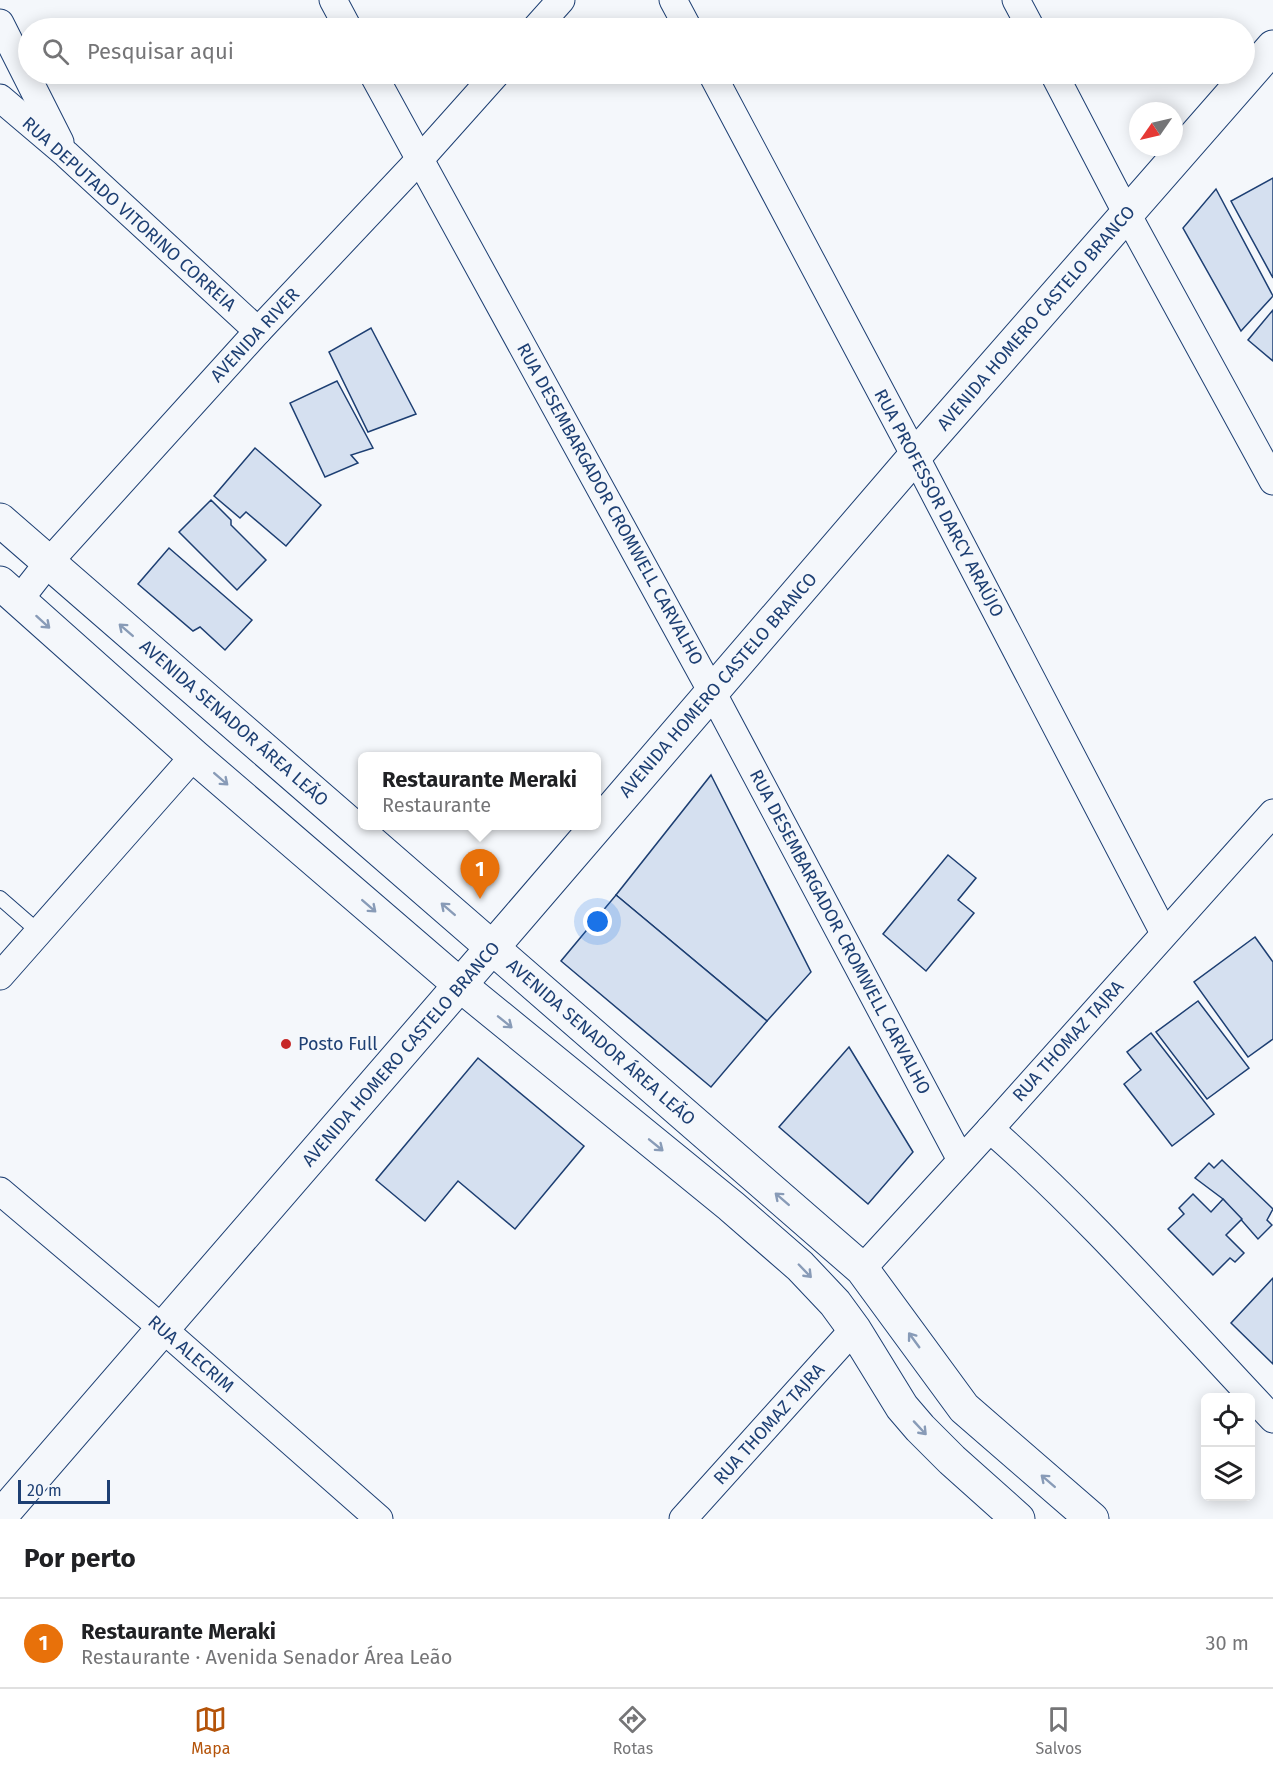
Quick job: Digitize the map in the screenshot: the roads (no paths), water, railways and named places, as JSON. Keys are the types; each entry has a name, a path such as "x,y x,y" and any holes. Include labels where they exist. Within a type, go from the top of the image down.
{"street":[{"path":"333,0 343,18"},
{"path":"545,18 561,0"},
{"path":"673,0 683,18"},
{"path":"1016,0 1026,18"},
{"path":"0,23 18,59"},
{"name":"AVENIDA HOMERO CASTELO BRANCO","path":"1255,68 1273,47"},
{"path":"31,84 66,154"},
{"name":"RUA DESEMBARGADOR CROMWELL CARVALHO","path":"379,84 712,692 961,1160"},
{"name":"AVENIDA RIVER","path":"9,591 48,563 258,331 421,158 487,84"},
{"name":"RUA PROFESSOR DARCY ARAÚJO","path":"717,84 1164,933"},
{"path":"1059,84 1127,214 1273,481"},
{"name":"AVENIDA HOMERO CASTELO BRANCO","path":"601,821 915,456 1241,84"},
{"name":"RUA DEPUTADO VITORINO CORREIA","path":"0,98 66,154 258,331"},
{"name":"AVENIDA SENADOR ÁREA LEÃO","path":"0,520 862,1269 964,1408 1092,1519"},
{"path":"9,591 194,756 460,985 800,1266 835,1303 854,1329 902,1407 920,1428 1018,1519"},
{"path":"0,976 194,756"},
{"name":"RUA THOMAZ TAJRA","path":"862,1269 1273,813"},
{"name":"AVENIDA HOMERO CASTELO BRANCO","path":"0,1517 593,830"},
{"path":"990,1129 1058,1191 1119,1253 1273,1419"},
{"name":"RUA ALECRIM","path":"0,1191 163,1329 379,1519"},
{"name":"RUA THOMAZ TAJRA","path":"683,1519 854,1329"}],"lane":[{"path":"0,898 39,932"}],"place":[{"name":"Restaurante Meraki","path":"480,899"},
{"name":"Posto Full","path":"286,1044"}]}
